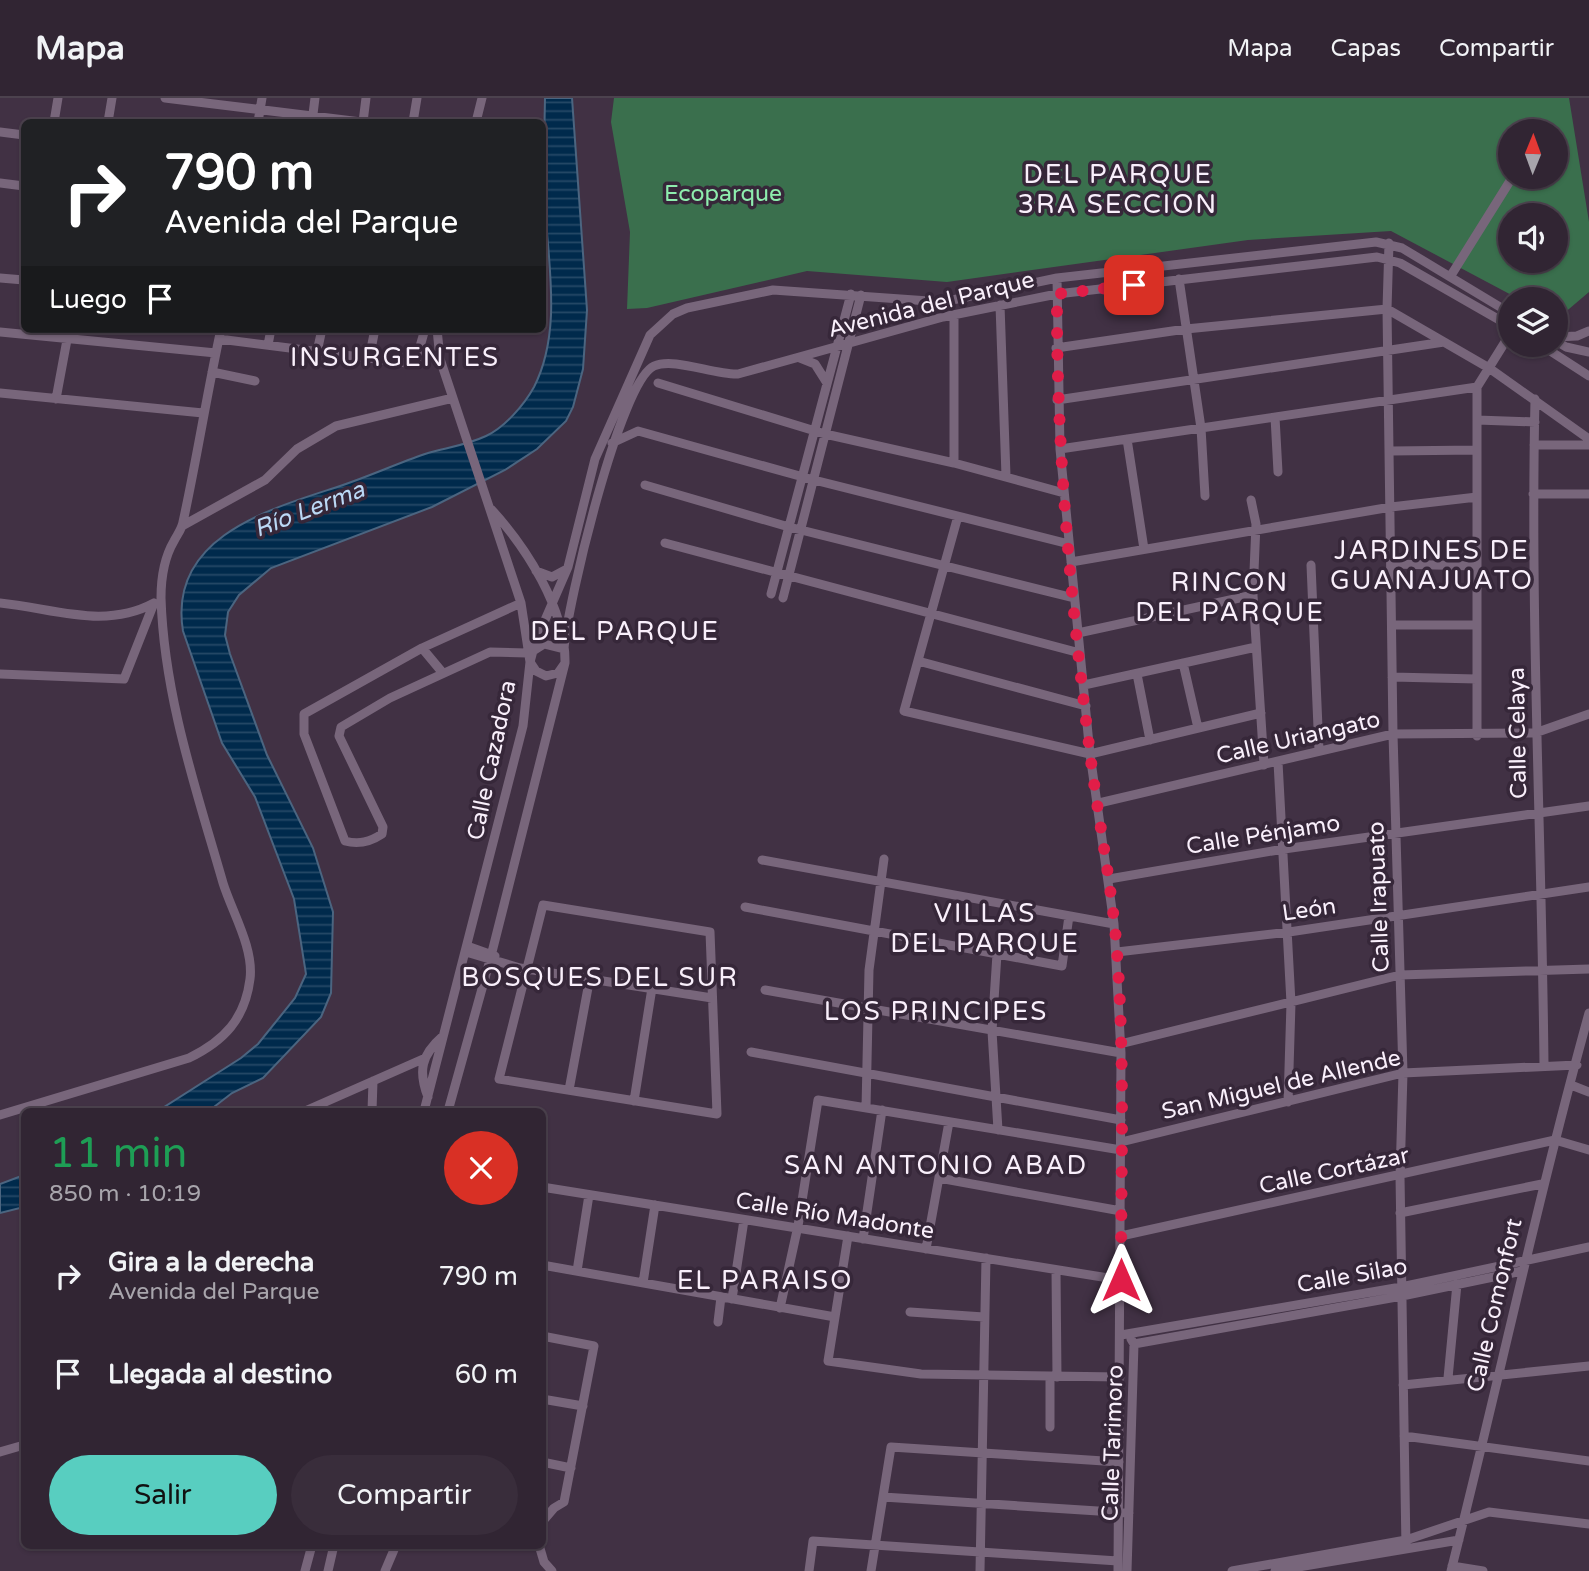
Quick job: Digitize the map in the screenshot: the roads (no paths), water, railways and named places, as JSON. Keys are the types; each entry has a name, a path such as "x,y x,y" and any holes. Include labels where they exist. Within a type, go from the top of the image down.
{"street":[{"path":"54,119 58,98"},
{"path":"108,119 112,98"},
{"path":"165,98 312,119 315,98"},
{"path":"258,119 262,98"},
{"path":"362,119 366,98"},
{"path":"414,119 417,98"},
{"path":"477,119 482,98"},
{"path":"0,132 21,135"},
{"path":"0,183 21,186"},
{"path":"1450,277 1505,189"},
{"name":"Avenida del Parque","path":"639,372 650,335 667,318 687,308 773,290 943,302 1057,278 1376,242 1389,243"},
{"path":"1389,243 1498,306"},
{"name":"Calle Irapuato","path":"1389,243 1387,309 1390,349 1392,677 1403,1073 1399,1176 1406,1545"},
{"name":"Avenida del Parque","path":"639,372 664,363 738,374 954,315 1057,294 1369,257 1389,258"},
{"path":"1389,258 1498,319"},
{"path":"0,278 21,280"},
{"name":"Calle Tarimoro","path":"1057,278 1056,348 1060,449 1090,754 1099,803 1117,952 1121,1049 1121,1335 1127,1336 1134,1343 1127,1571"},
{"path":"1179,279 1201,428 1205,496"},
{"path":"771,594 850,294"},
{"path":"783,598 861,295"},
{"path":"1000,305 1006,476"},
{"path":"1056,348 1186,329 1387,309 1489,368 1589,439"},
{"path":"954,315 954,463"},
{"path":"1568,337 1589,331"},
{"path":"0,332 21,333"},
{"path":"34,333 69,334 216,353"},
{"path":"268,345 270,333"},
{"path":"317,352 321,333"},
{"path":"369,359 374,333"},
{"path":"0,674 124,679 158,600 166,560 182,526 220,334 268,345 415,364 424,333"},
{"path":"437,333 440,359 490,508"},
{"path":"56,399 69,334"},
{"path":"1058,400 1444,341"},
{"path":"1568,344 1589,352"},
{"path":"1477,736 1477,387 1498,353"},
{"path":"1560,357 1589,376"},
{"path":"800,358 815,364 827,383"},
{"path":"212,372 255,381"},
{"path":"521,603 422,648 304,714 304,734 345,841 355,844 371,841 382,834 383,827 339,736 341,727 442,673 490,652 530,656 544,644 564,649 568,615 614,442 639,372"},
{"path":"565,663 558,673 546,676 536,671 530,656 568,567 600,447 639,372"},
{"path":"658,383 825,435 954,463 1064,493"},
{"path":"1060,449 1477,387"},
{"path":"0,393 203,413"},
{"path":"182,526 265,480 297,449 336,426 453,398"},
{"name":"Calle Celaya","path":"1535,399 1535,733 1543,894 1544,1066"},
{"path":"1275,417 1278,472"},
{"path":"1477,420 1535,422"},
{"path":"600,447 638,431 802,477 1069,544"},
{"path":"1127,439 1144,550"},
{"path":"1534,446 1589,445"},
{"path":"1391,451 1477,450"},
{"path":"645,485 789,527 1074,598"},
{"path":"1533,494 1589,494"},
{"path":"1071,562 1391,507 1477,497"},
{"path":"1251,500 1256,530 1253,595 1264,765"},
{"name":"Calle Cazadora","path":"449,1108 491,958 565,663 564,649 552,606 535,570 490,508"},
{"name":"Calle Cazadora","path":"425,1108 523,726 530,656 521,603 490,508"},
{"path":"958,516 904,711 1090,754 1261,713"},
{"path":"665,543 1080,653"},
{"path":"1392,564 1477,566"},
{"path":"1311,565 1319,751"},
{"path":"535,570 552,577 568,567"},
{"path":"1078,633 1253,595"},
{"path":"0,603 102,618 129,614 158,600"},
{"path":"23,1108 189,1058 214,1046 224,1037 234,1027 246,1003 251,975 246,948 226,894 183,744 169,682 158,600"},
{"path":"1392,625 1477,625"},
{"path":"1084,685 1256,647"},
{"path":"422,648 442,673"},
{"path":"918,661 1086,706"},
{"path":"1184,663 1198,728"},
{"path":"1137,674 1150,740"},
{"path":"1392,677 1477,680"},
{"name":"Calle Uriangato","path":"1099,803 1393,734 1477,736 1535,733 1589,714"},
{"path":"1278,762 1289,932 1291,1003 1288,1102"},
{"name":"Calle Pénjamo","path":"1109,879 1284,849 1589,806"},
{"path":"866,1108 866,1008 873,932 884,859"},
{"path":"762,860 1114,924"},
{"name":"León","path":"1117,952 1289,932 1589,887"},
{"path":"543,905 710,932 717,1114 499,1079 528,968 543,905"},
{"path":"746,907 1062,966 1069,915"},
{"path":"467,949 528,968 712,998"},
{"path":"997,954 992,1031 998,1130"},
{"path":"765,990 992,1031 1121,1049 1400,975 1589,969"},
{"path":"569,1090 590,977"},
{"path":"634,1101 652,988"},
{"name":"Calle Comonfort","path":"1452,1569 1542,1184 1577,1065 1589,1013"},
{"path":"323,1107 423,1059 444,1035"},
{"name":"Calle Comonfort","path":"1581,1050 1589,1040"},
{"path":"751,1052 1121,1120"},
{"path":"423,1059 421,1079 428,1097"},
{"name":"San Miguel de Allende","path":"1121,1146 1403,1073 1577,1065"},
{"path":"372,1108 373,1081"},
{"path":"1571,1085 1589,1092"},
{"path":"780,1308 798,1226 818,1100 998,1130 1121,1146"},
{"path":"0,1115 21,1109"},
{"path":"863,1239 882,1110"},
{"path":"926,1249 949,1122"},
{"path":"1555,1140 1589,1150"},
{"name":"Calle Cortázar","path":"1121,1236 1555,1140"},
{"path":"939,1178 1121,1211"},
{"path":"1400,1213 1542,1184"},
{"name":"Calle Río Madonte","path":"546,1188 744,1220 798,1226 863,1239 1121,1280"},
{"path":"577,1271 589,1195"},
{"path":"643,1283 655,1205"},
{"path":"732,1299 744,1220"},
{"path":"848,1236 828,1361 890,1371 984,1376 1120,1377"},
{"name":"Calle Silao","path":"1121,1335 1457,1284 1589,1247"},
{"path":"980,1571 986,1258"},
{"name":"Calle Silao","path":"1134,1343 1402,1292 1523,1265"},
{"path":"546,1266 835,1317"},
{"path":"1050,1427 1056,1270"},
{"path":"1448,1378 1457,1284"},
{"path":"718,1322 721,1297"},
{"path":"910,1312 984,1317"},
{"path":"809,1571 813,1541 981,1552 1118,1566 1121,1335"},
{"path":"546,1337 594,1346 564,1503 554,1508 546,1517"},
{"path":"1403,1385 1448,1378 1589,1366"},
{"path":"546,1400 583,1406"},
{"path":"1404,1436 1589,1461"},
{"path":"0,1452 21,1446"},
{"path":"870,1571 891,1447 1119,1462"},
{"path":"546,1463 571,1468"},
{"path":"883,1497 1129,1513"},
{"path":"1275,1571 1406,1545 1464,1520 1497,1511 1589,1524"},
{"path":"1232,1571 1406,1545 1459,1540"},
{"path":"305,1571 311,1549"},
{"path":"328,1571 333,1549"},
{"path":"385,1571 394,1549"},
{"path":"539,1549 544,1562 552,1571"},
{"path":"1452,1569 1483,1571"}],"water":[{"name":"Río Lerma","path":"545,98 572,98 587,310 583,369 573,407 566,421 537,449 505,470 432,507 271,568 239,595 228,612 225,635 230,654 267,755 313,848 333,912 331,993 321,1017 263,1078 232,1093 213,1108 163,1108 241,1058 258,1044 295,998 306,974 294,899 255,797 222,743 183,631 182,600 190,574 205,552 226,534 250,520 425,454 486,436 507,421 525,401 542,367 550,326 551,283 546,220"},
{"path":"21,1176 21,1208 0,1213 0,1184"}],"district":[{"name":"DEL PARQUE 3RA SECCION","path":"1118,189"},
{"name":"INSURGENTES","path":"395,357"},
{"name":"JARDINES DE GUANAJUATO","path":"1432,565"},
{"name":"RINCON DEL PARQUE","path":"1230,597"},
{"name":"DEL PARQUE","path":"625,631"},
{"name":"VILLAS DEL PARQUE","path":"985,928"},
{"name":"BOSQUES DEL SUR","path":"600,977"},
{"name":"LOS PRINCIPES","path":"936,1011"},
{"name":"SAN ANTONIO ABAD","path":"936,1165"},
{"name":"EL PARAISO","path":"765,1280"}],"park label":[{"name":"Ecoparque","path":"723,193"}]}
